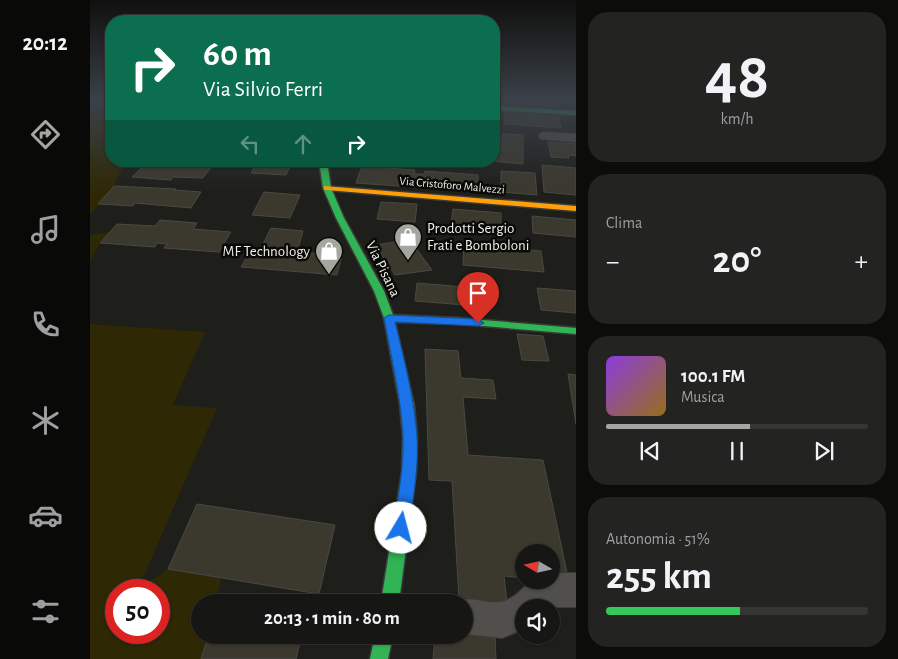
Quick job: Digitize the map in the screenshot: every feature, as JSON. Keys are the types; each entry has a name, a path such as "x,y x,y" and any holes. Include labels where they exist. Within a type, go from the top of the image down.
{"main road":[{"name":"Via Pisana","path":"324,167 326,188 379,291 389,318 407,405 410,437 409,472 391,594"},
{"name":"Via Cristoforo Malvezzi","path":"326,188 576,209"},
{"path":"389,318 458,321 576,331"},
{"path":"379,659 382,644"}],"street":[{"path":"546,136 576,138"},
{"path":"536,599 546,590 576,590"},
{"path":"473,617 502,620 515,614"}],"shaded area":[{"path":"90,132 105,132 105,167 122,167 114,186 90,215"},
{"path":"110,232 100,243 90,261 90,235"},
{"path":"90,324 205,332 173,405 217,408 142,579 105,579 105,644 170,644 170,579 153,579 168,569 221,578 218,594 191,594 191,644 206,644 201,659 90,659"}],"building":[{"path":"500,133 523,135 523,164 500,162 500,151 503,151 503,149 500,149 500,146 502,146 500,144"},
{"path":"548,142 576,144 576,156 568,155 569,158 551,157"},
{"path":"542,165 576,168 576,195 544,192"},
{"path":"142,167 211,167 203,178 173,177 171,180 132,177"},
{"path":"254,167 289,167 286,175 251,173"},
{"path":"362,167 375,167 415,170 414,174 424,174 425,171 478,175 478,192 422,188 423,184 414,183 413,187 356,183"},
{"path":"501,171 535,173 537,195 501,192"},
{"path":"114,186 201,192 191,208 135,203 133,206 98,204"},
{"path":"264,192 300,195 290,218 252,215"},
{"path":"381,202 417,204 415,222 377,219"},
{"path":"453,209 501,213 501,230 451,225"},
{"path":"532,216 576,220 576,237 533,233"},
{"path":"160,220 197,223 193,229 231,232 219,252 164,248 167,244 157,243 155,247 100,243 117,224 155,226"},
{"path":"271,228 303,231 297,252 342,255 337,275 241,267 251,250 276,252 277,249 261,248"},
{"path":"410,240 432,270 395,275 375,245"},
{"path":"464,244 541,251 544,272 463,265"},
{"path":"417,283 477,288 477,306 415,301"},
{"path":"537,288 576,291 576,313 541,310"},
{"path":"517,334 543,336 549,361 522,360"},
{"path":"425,349 458,351 461,378 493,380 496,399 463,397 468,455 543,460 569,582 560,581 560,544 515,544 515,577 504,576 507,603 473,600 473,594 459,594 452,481 429,480"},
{"path":"568,374 576,375 576,424"},
{"path":"197,504 335,525 319,594 168,569"},
{"path":"473,631 495,635 496,659 433,659 434,644 473,644"},
{"path":"206,644 300,644 296,659 201,659"}],"traffic: fast":[{"path":"324,167 327,188 340,218 379,291 389,318 407,405 410,437 409,472 391,594"},
{"path":"389,318 459,321 576,331"},
{"path":"379,659 382,644"}],"traffic: slow":[{"path":"327,188 576,209"}],"place":[{"name":"Prodotti Sergio Frati e Bomboloni","path":"408,261"},
{"name":"MF Technology","path":"329,275"}],"route":[{"path":"401,528 409,472 410,437 407,405 389,318 478,323"}]}
